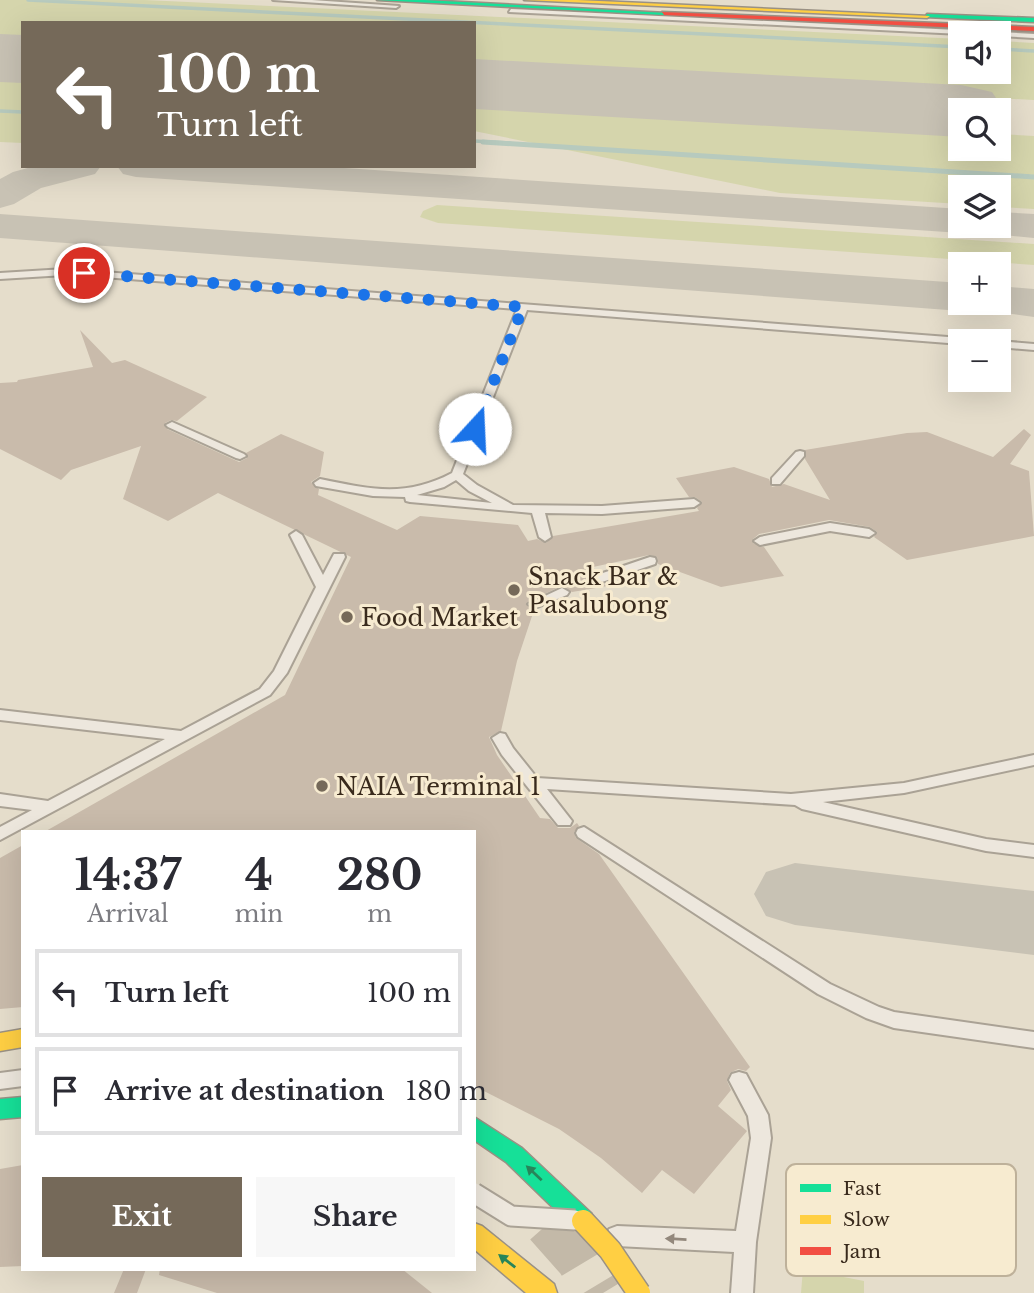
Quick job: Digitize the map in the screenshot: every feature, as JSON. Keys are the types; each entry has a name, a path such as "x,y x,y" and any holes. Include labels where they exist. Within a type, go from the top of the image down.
{"main road":[{"path":"380,0 1034,22"},
{"path":"454,0 1034,22"},
{"path":"527,0 743,5 948,23"},
{"path":"1011,25 1034,22"},
{"path":"0,1042 21,1038"},
{"path":"0,1109 21,1107"},
{"path":"476,1128 514,1155 583,1221 610,1250 639,1293"},
{"path":"476,1236 545,1293"}],"lane":[{"path":"276,0 948,32"},
{"path":"1011,30 1034,36"},
{"path":"0,276 65,272 103,274 948,340"},
{"path":"395,496 428,490 457,475 523,307"},
{"path":"1011,345 1034,347"},
{"path":"172,425 240,456"},
{"path":"776,481 800,454"},
{"path":"457,475 473,488 511,509"},
{"path":"320,482 395,496 538,511 641,508 694,503"},
{"path":"538,511 545,537"},
{"path":"760,541 830,527 869,533"},
{"path":"296,535 323,587"},
{"path":"0,834 265,692 280,673 339,557"},
{"path":"602,578 650,561"},
{"path":"535,604 562,592"},
{"path":"0,715 183,736"},
{"path":"500,738 507,751 564,821"},
{"path":"791,800 904,788 1034,760"},
{"path":"534,783 791,800 986,845 1034,851"},
{"path":"0,800 50,807"},
{"path":"584,832 824,989 873,1013 894,1020 1034,1040"},
{"path":"0,1081 21,1079"},
{"path":"739,1080 758,1115 761,1138 745,1242 742,1293"},
{"path":"476,1194 502,1213 511,1216 583,1221"},
{"path":"561,1234 745,1242"}],"green space":[{"path":"0,0 145,0 948,38 948,84 1011,84 1011,42 1034,43 1034,100 476,70 476,21 21,21 21,45 0,44"},
{"path":"0,76 21,77 21,143 0,142"},
{"path":"476,104 948,131 948,161 1011,161 1011,135 1034,136 1034,209 1011,208 1011,175 948,175 948,203 780,193 476,131"},
{"path":"437,205 1034,244 1034,265 1011,263 1011,252 948,252 948,259 438,223 420,217 423,211"},
{"path":"802,1276 839,1276 864,1281 864,1293 801,1293"}],"building":[{"name":"NAIA Terminal 1","path":"80,330 112,363 125,360 207,397 177,421 165,423 167,429 239,462 247,458 246,453 281,434 324,452 320,476 311,482 319,489 318,495 397,530 420,516 518,525 528,541 537,539 546,543 553,536 699,511 697,508 702,502 695,497 689,497 676,478 734,467 769,479 772,487 784,484 830,500 805,459 805,450 927,432 993,457 1024,429 1031,435 1010,464 1029,471 1034,536 907,560 874,537 877,532 870,527 829,520 759,534 753,539 753,543 764,547 784,576 721,587 658,564 657,557 649,555 593,567 597,572 594,580 608,586 572,592 561,586 526,603 534,610 517,661 501,731 489,737 497,755 540,818 550,819 558,828 570,828 577,823 579,826 574,832 576,838 599,854 750,1067 746,1071 738,1069 730,1073 727,1081 731,1090 718,1106 747,1131 694,1194 662,1170 642,1193 601,1158 559,1129 476,1087 476,830 48,830 285,695 351,557 218,493 168,521 123,499 141,446 71,470 61,480 0,449 0,383 93,367"},
{"path":"21,846 21,1007 0,1009 0,858"},
{"path":"21,1165 21,1266 0,1267 0,1169"},
{"path":"123,1271 145,1271 137,1293 114,1293"},
{"path":"160,1271 404,1271 432,1293 217,1293 159,1275"}],"waterway":[{"path":"28,0 445,21"},
{"path":"476,23 948,46"},
{"path":"1011,50 1034,51"},
{"path":"0,111 21,112"},
{"path":"476,141 510,143"},
{"path":"483,142 1034,177"}],"taxiway":[{"path":"0,58 21,61"},
{"path":"0,196 27,180 74,168"},
{"path":"166,168 948,220"},
{"path":"1011,225 1034,226"},
{"path":"0,226 948,296"},
{"path":"1011,301 1034,303"},
{"path":"795,894 1034,923"}],"runway":[{"path":"0,58 21,59"},
{"path":"476,84 948,110"}],"tunnel":[{"path":"550,1222 582,1258 603,1293"}],"traffic: fast":[{"path":"380,0 664,13"},
{"path":"927,16 1034,20"},
{"path":"0,1109 21,1107"},
{"path":"476,1128 514,1155 583,1221"}],"traffic: slow":[{"path":"527,0 927,16"},
{"path":"0,1042 21,1038"},
{"path":"583,1221 610,1250 639,1293"},
{"path":"476,1236 545,1293"}],"traffic: jam":[{"path":"664,13 1034,29"}],"place":[{"name":"Snack Bar & Pasalubong","path":"514,590"},
{"name":"Food Market","path":"347,617"},
{"name":"NAIA Terminal 1","path":"322,786"}],"route":[{"path":"84,273 523,307 509,336 475,429"}]}
